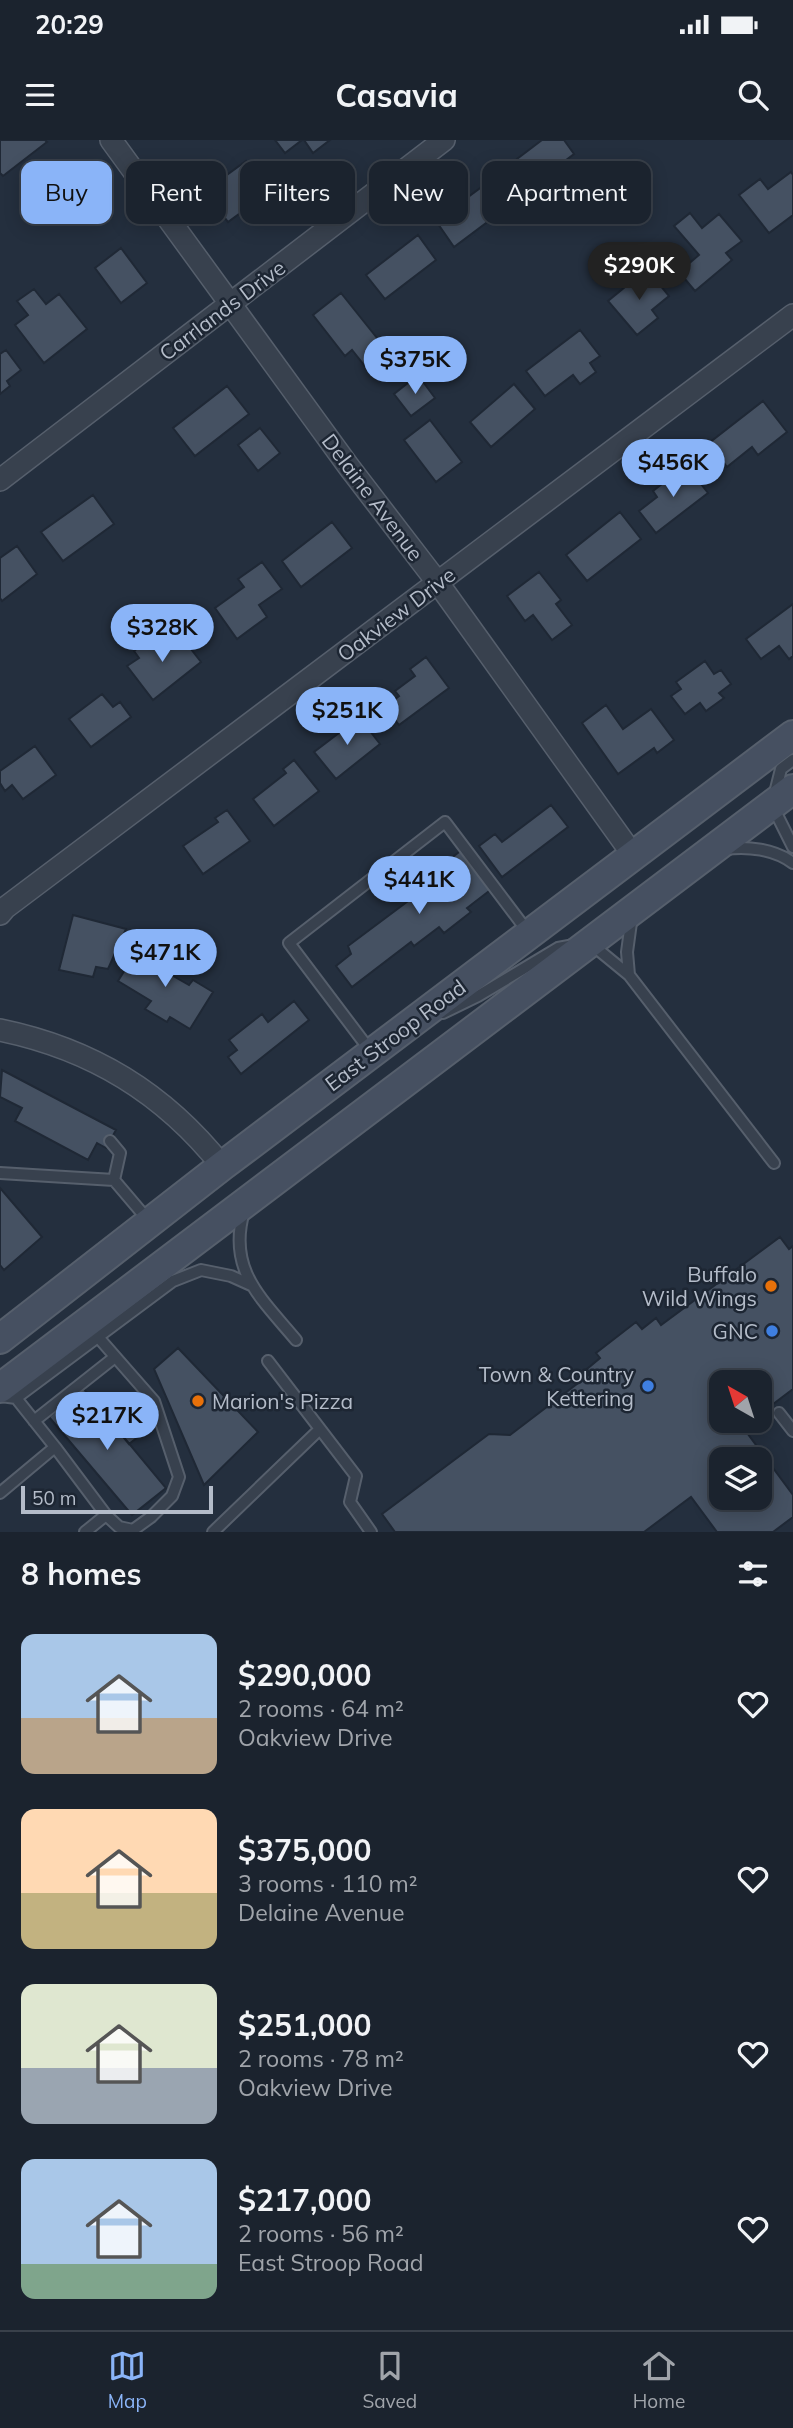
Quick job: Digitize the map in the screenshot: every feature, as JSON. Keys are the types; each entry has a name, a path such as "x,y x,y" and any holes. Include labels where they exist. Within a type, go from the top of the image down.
{"main road":[{"name":"East Stroop Road","path":"0,1339 222,1166 793,735"},
{"path":"8,1393 246,1203 783,797"}],"street":[{"name":"Delaine Avenue","path":"111,140 349,467 438,583 632,855"},
{"name":"Carrlands Drive","path":"0,480 444,140"},
{"name":"Oakview Drive","path":"0,914 793,315"},
{"path":"0,1030 74,1051 121,1075 164,1105 198,1137 222,1166"}],"lane":[{"path":"793,760 781,769 783,797 793,847"},
{"path":"372,1053 289,943 445,821 529,934"},
{"path":"712,850 741,847 785,857 793,863"},
{"path":"629,975 627,952 633,911"},
{"path":"396,1035 478,996 558,948 590,943 629,975 774,1163"},
{"path":"110,1141 120,1153 114,1180"},
{"path":"0,1172 114,1180 150,1223"},
{"path":"246,1203 240,1226 242,1264 251,1285 296,1340"},
{"path":"0,1396 98,1337 173,1281 201,1270 231,1276 251,1285"},
{"path":"8,1393 55,1447 106,1515 119,1527 133,1530 172,1496 179,1477 154,1401 98,1337"},
{"path":"34,1421 115,1357"},
{"path":"268,1361 356,1476 350,1502 371,1532"},
{"path":"779,1413 793,1431"},
{"path":"213,1532 320,1429"},
{"path":"0,1493 55,1447"},
{"path":"85,1532 106,1515"}],"building":[{"path":"0,140 47,142 3,176 0,173"},
{"path":"275,140 302,140 285,153"},
{"path":"304,140 330,140 313,153"},
{"path":"542,140 564,140 574,154 565,161 514,161"},
{"path":"240,165 240,213 228,222 226,219 226,176"},
{"path":"791,172 793,215 769,233 739,195 760,179 768,189"},
{"path":"482,187 482,224 485,224 454,247 438,224 468,224 468,197"},
{"path":"690,213 702,228 719,214 742,241 726,253 732,260 695,291 679,272 699,255 674,226"},
{"path":"418,235 436,260 385,299 366,275"},
{"path":"121,248 147,283 121,303 95,268"},
{"path":"647,269 669,296 652,310 658,318 637,335 608,301"},
{"path":"34,289 46,304 59,294 87,329 44,363 15,325 28,315 17,301"},
{"path":"341,293 389,353 368,370 352,350 345,356 313,315"},
{"path":"580,330 600,356 590,363 596,372 580,384 573,375 545,396 526,371"},
{"path":"6,350 21,370 7,381 10,386 0,394 0,354"},
{"path":"418,375 435,398 411,416 394,394"},
{"path":"514,384 535,409 491,447 470,422"},
{"path":"227,386 249,414 195,456 173,428"},
{"path":"763,401 787,432 758,455 752,447 727,467 709,443"},
{"path":"430,420 462,462 436,482 404,440"},
{"path":"260,428 280,453 258,471 238,445"},
{"path":"686,465 708,493 656,533 639,511 657,497 653,491"},
{"path":"93,495 114,524 63,561 41,532"},
{"path":"620,512 641,539 587,581 566,555"},
{"path":"332,522 352,548 301,587 282,561"},
{"path":"17,546 37,574 2,601 0,558"},
{"path":"262,562 282,589 259,605 267,617 237,639 215,608 244,587 238,579"},
{"path":"539,572 561,600 556,604 572,625 552,640 533,615 525,621 507,596"},
{"path":"793,604 793,656 789,659 779,646 761,659 746,639"},
{"path":"155,635 164,647 180,635 201,662 153,700 127,666 139,658 134,651"},
{"path":"426,657 449,688 399,725 385,707 399,696 395,691 415,676 410,669"},
{"path":"705,661 714,674 721,670 731,684 719,693 724,698 706,711 700,703 685,714 671,696 681,689 676,682"},
{"path":"102,694 113,707 120,702 131,717 91,747 69,719"},
{"path":"606,705 623,729 651,709 674,740 657,753 654,748 618,774 582,723"},
{"path":"356,713 380,744 336,779 314,752 348,726 345,722"},
{"path":"35,746 56,775 23,799 12,785 5,791 0,783 0,771"},
{"path":"294,760 319,791 274,826 253,799 286,773 283,769"},
{"path":"551,805 568,827 502,877 479,846 495,834 502,842"},
{"path":"227,810 250,841 203,874 183,846 218,822 215,818"},
{"path":"463,849 493,888 467,908 471,912 444,933 439,927 414,946 411,942 352,987 336,966 351,954 348,946 416,895 411,889"},
{"path":"73,915 126,929 108,969 96,967 93,977 59,970"},
{"path":"140,946 166,962 161,969 189,985 193,980 213,992 190,1029 170,1017 167,1022 145,1009 151,1001 118,981"},
{"path":"294,1001 309,1020 241,1074 228,1057 237,1050 229,1040 262,1014 268,1022"},
{"path":"2,1070 116,1130 106,1148 97,1143 88,1160 15,1121 22,1108 0,1097"},
{"path":"0,1188 42,1237 4,1270 0,1265"},
{"name":"Town & Country Kettering","path":"780,1237 789,1249 793,1246 793,1389 772,1405 772,1370 709,1370 709,1433 747,1433 758,1447 709,1447 709,1510 772,1510 772,1467 793,1495 793,1517 773,1532 717,1532 691,1497 644,1532 395,1532 382,1514 489,1434 510,1435 590,1374 587,1369 600,1358 596,1353 636,1322 642,1329 656,1318 661,1325"},
{"name":"Marion's Pizza","path":"178,1348 258,1432 204,1485 154,1369"},
{"path":"83,1388 166,1488 132,1515 49,1417"},
{"path":"138,1417 148,1429 129,1444 119,1432"}],"place":[{"name":"Buffalo Wild Wings","path":"771,1286"},
{"name":"GNC","path":"772,1331"},
{"name":"Town & Country Kettering","path":"648,1386"},
{"name":"Marion's Pizza","path":"198,1401"}]}
